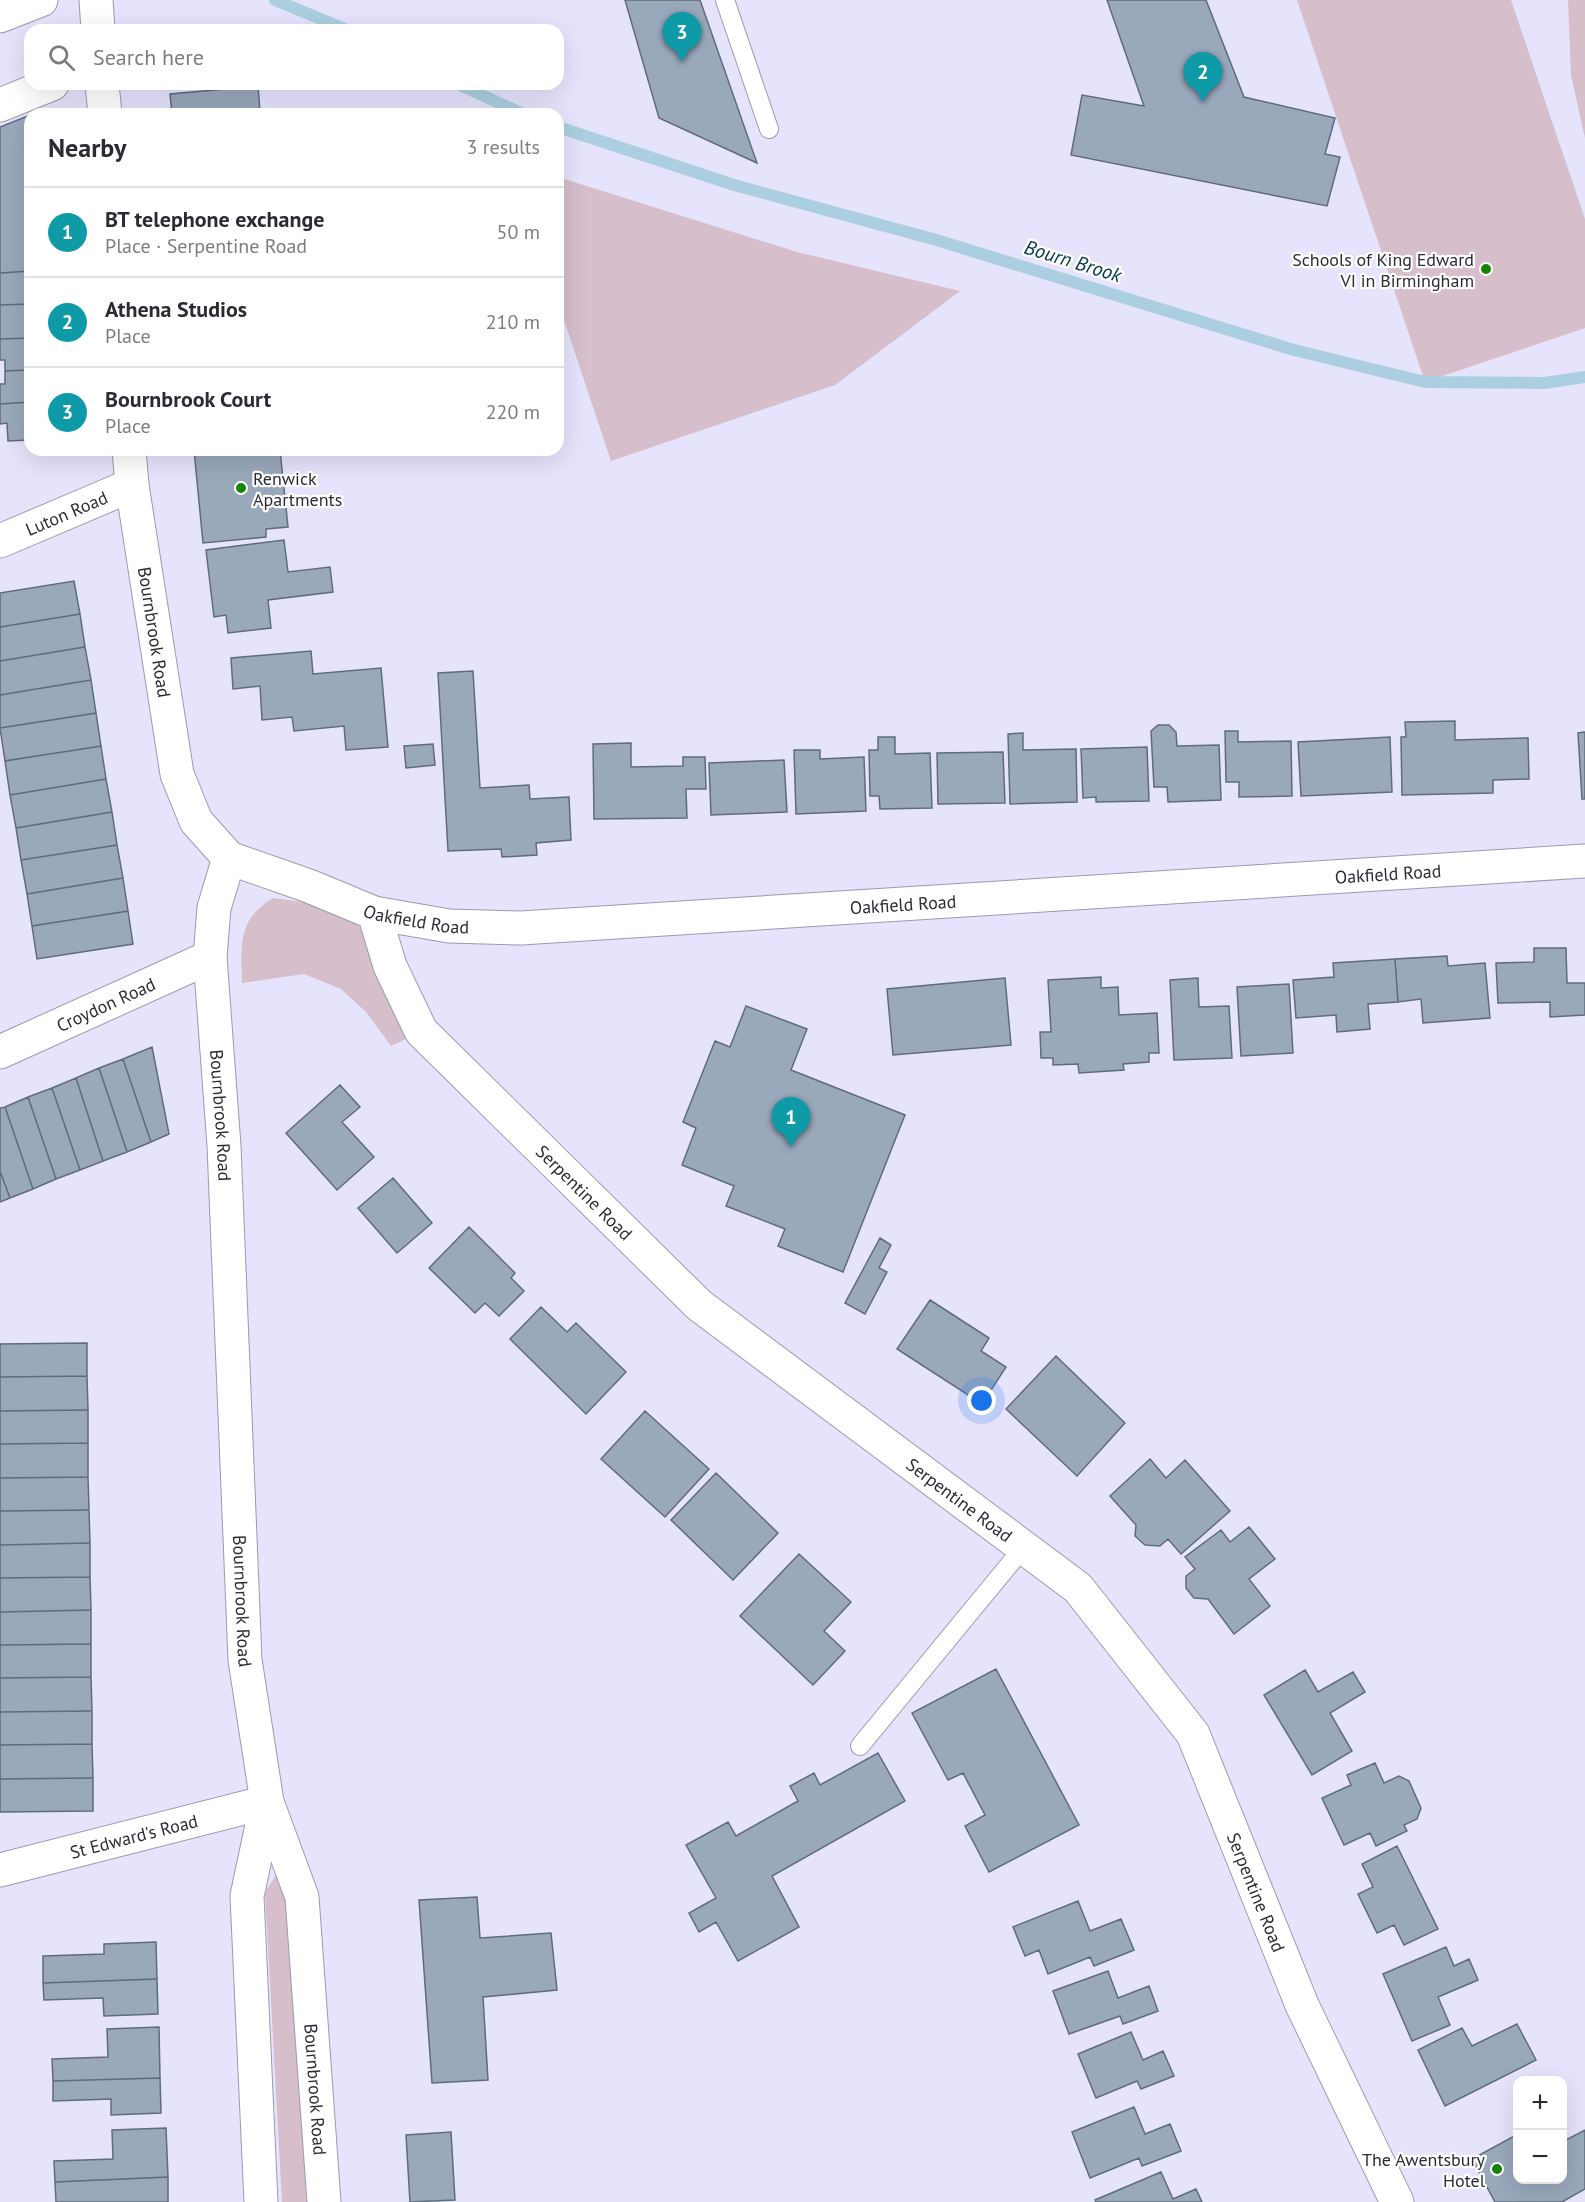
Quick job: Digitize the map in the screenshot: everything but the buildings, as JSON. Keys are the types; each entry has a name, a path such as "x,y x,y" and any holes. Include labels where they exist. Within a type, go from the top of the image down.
{"main road":[{"path":"0,16 41,0"},
{"path":"96,0 98,24"},
{"path":"0,105 37,90"},
{"path":"103,90 104,108"},
{"name":"Bournbrook Road","path":"130,456 132,485 177,774 196,821 229,858 214,908 210,957 224,1146 245,1660 267,1802 302,1897 324,2202"},
{"name":"Luton Road","path":"0,541 132,485"},
{"name":"Oakfield Road","path":"229,858 374,913 449,926 521,928 1585,861"},
{"name":"Serpentine Road","path":"374,913 390,966 421,1031 532,1137 699,1305 1078,1588 1193,1734 1302,2005 1397,2202"},
{"name":"Croydon Road","path":"0,1052 210,957"},
{"name":"Bournbrook Road","path":"261,2202 247,1896 267,1802"},
{"name":"St Edward's Road","path":"0,1870 267,1802"}],"lane":[{"path":"725,0 770,129"},
{"path":"860,1746 1023,1548"}],"shaded area":[{"name":"Schools of King Edward VI in Birmingham","path":"1297,0 1511,0 1585,219 1585,328 1425,382"},
{"path":"1568,0 1585,0 1585,138 1571,75"},
{"path":"564,179 797,252 960,291 835,385 611,461 564,320"},
{"path":"273,898 332,906 355,918 416,1034 391,1046 366,1012 341,989 304,974 242,983 242,945 247,925 261,906"},
{"path":"277,1874 289,1900 309,2202 282,2202 265,1892"}],"waterway":[{"name":"Bourn Brook","path":"275,0 333,24"},
{"name":"Bourn Brook","path":"471,90 510,108"},
{"name":"Bourn Brook","path":"564,129 734,185 933,239 1294,350 1425,382 1544,383 1585,377"}],"place":[{"name":"Bournbrook Court","path":"682,62"},
{"name":"Athena Studios","path":"1203,102"},
{"name":"Schools of King Edward VI in Birmingham","path":"1486,269"},
{"name":"Renwick Apartments","path":"241,488"},
{"name":"BT telephone exchange","path":"791,1147"},
{"name":"The Awentsbury Hotel","path":"1497,2169"}]}
